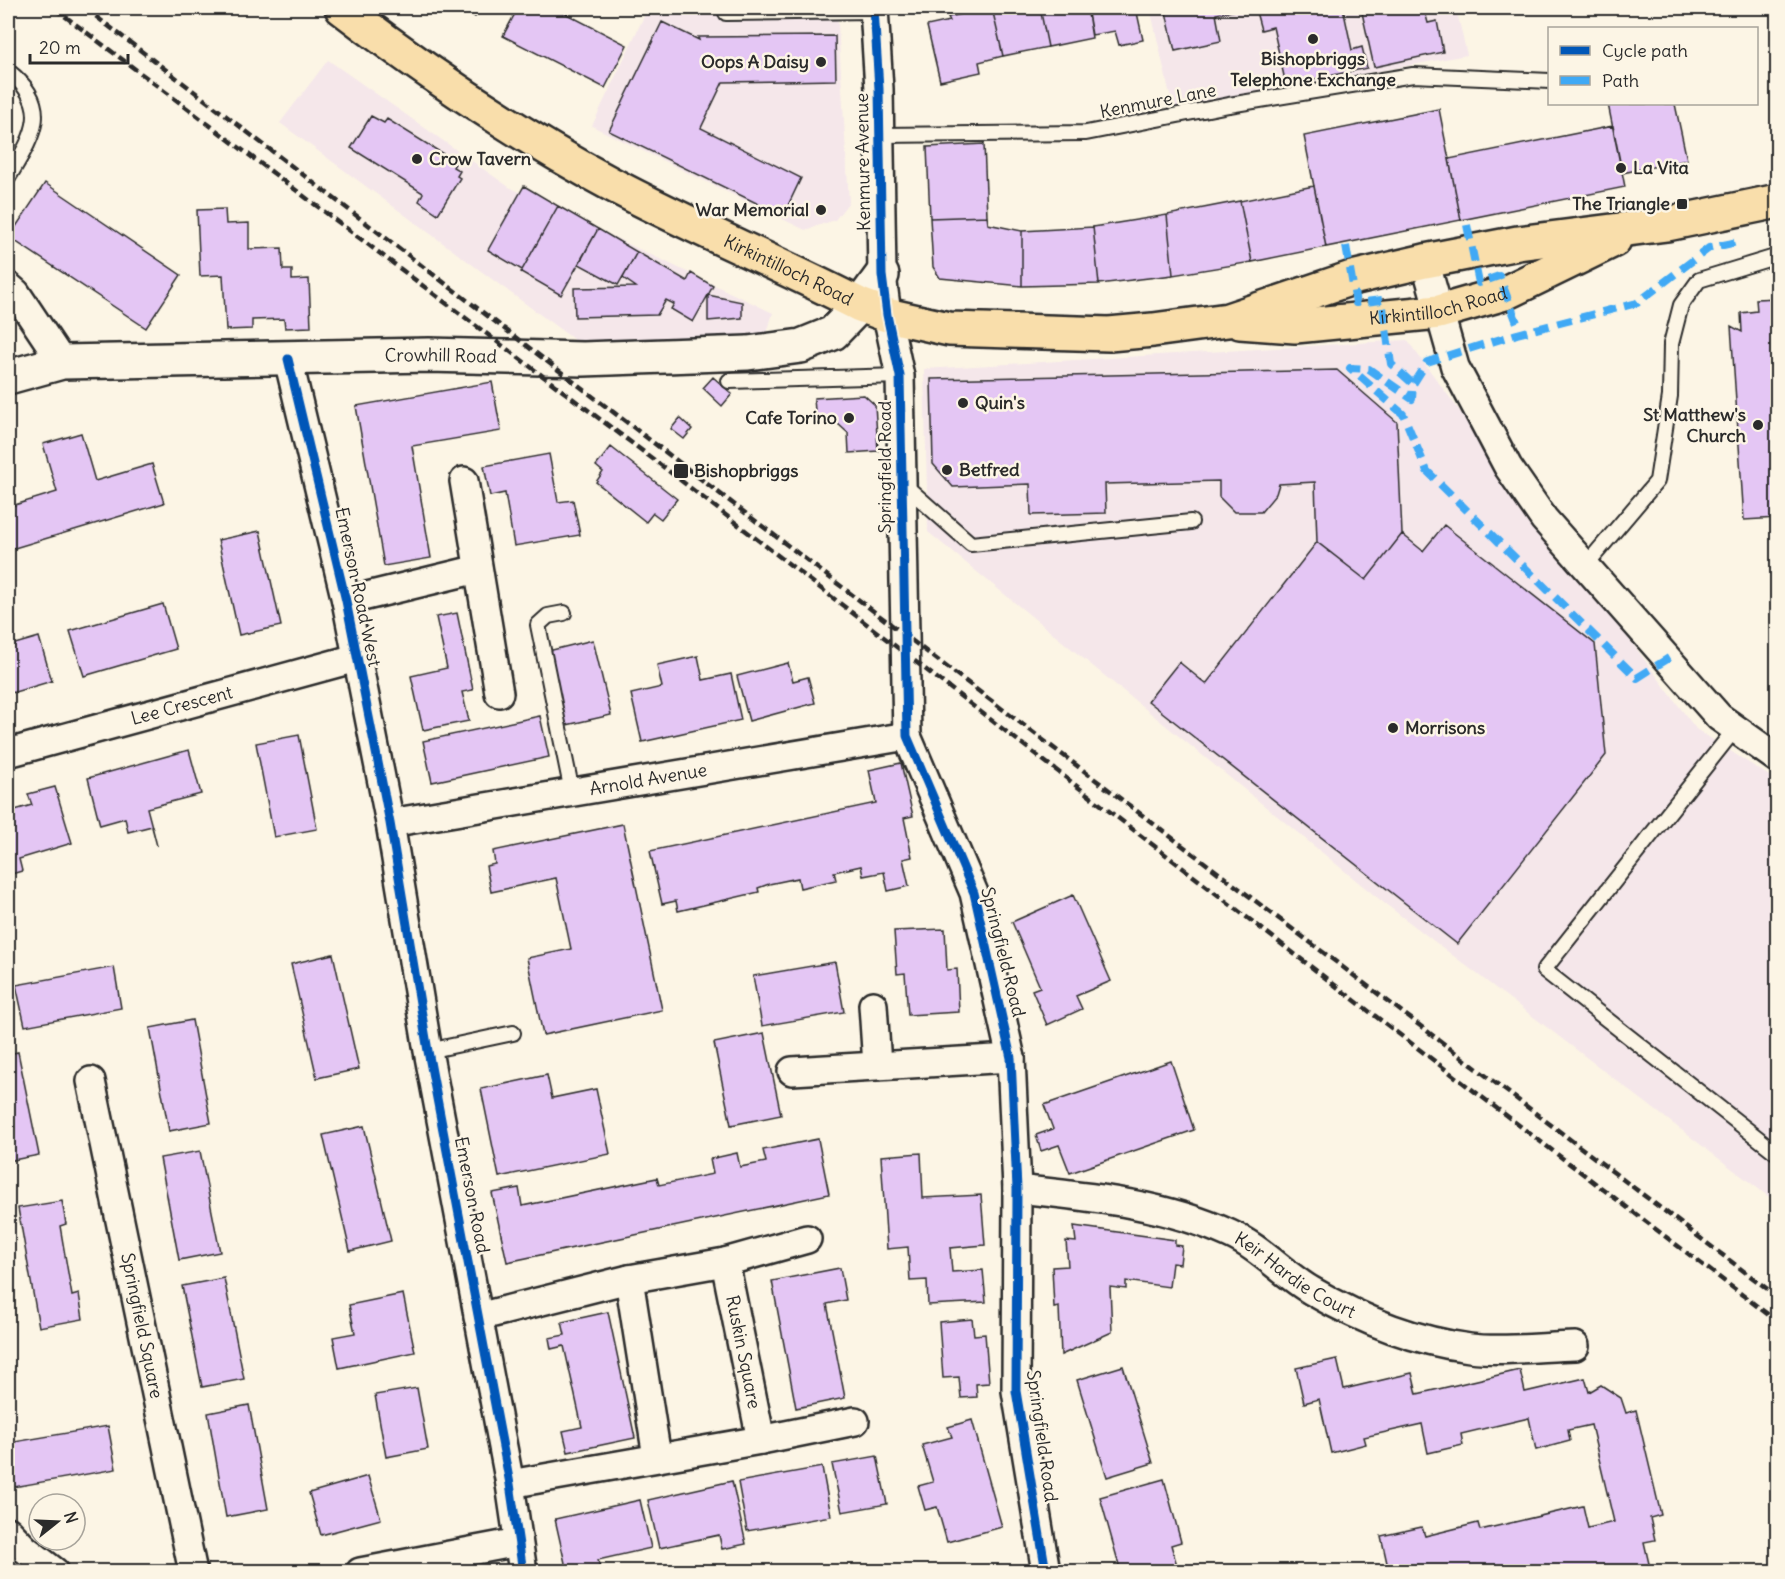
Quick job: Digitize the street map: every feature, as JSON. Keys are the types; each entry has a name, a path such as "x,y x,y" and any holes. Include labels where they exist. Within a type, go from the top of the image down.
{"main road":[{"name":"Kirkintilloch Road","path":"342,8 454,89 612,185 873,310 949,329 1109,334 1225,321 1295,326 1439,312 1505,293 1637,229"},
{"name":"Kirkintilloch Road","path":"1225,321 1323,288 1425,261 1474,254 1518,243 1637,229 1726,214 1778,201"}],"street":[{"name":"Kenmure Avenue","path":"875,9 882,275"},
{"path":"1425,261 1455,367 1508,467 1544,519 1719,717 1778,759"},
{"name":"Crowhill Road","path":"8,377 62,362 429,356 583,359 748,353 801,346 817,341 873,310 882,275"},
{"path":"8,286 16,293 62,362"},
{"name":"Springfield Road","path":"873,310 900,376 906,736 974,893 1011,1058 1017,1189 1016,1391 1038,1570"},
{"name":"Emerson Road West","path":"288,359 346,601 390,823"},
{"path":"464,481 499,693"},
{"path":"346,601 478,569"},
{"name":"Lee Crescent","path":"8,753 356,658"},
{"name":"Arnold Avenue","path":"390,823 906,736"},
{"name":"Emerson Road","path":"390,823 428,1051 510,1484 523,1572"},
{"path":"873,1005 877,1065"},
{"path":"792,1071 1011,1058"},
{"name":"Springfield Square","path":"91,1081 193,1572"},
{"name":"Keir Hardie Court","path":"1017,1189 1124,1201 1179,1214 1232,1234 1278,1263 1311,1290 1393,1330 1471,1348 1575,1346"},
{"path":"478,1317 629,1279 725,1262 807,1239"},
{"name":"Ruskin Square","path":"725,1262 760,1440"},
{"path":"629,1279 657,1457"},
{"path":"510,1484 855,1421"},
{"path":"8,1531 25,1549 55,1572"},
{"path":"360,1572 518,1542"}],"lane":[{"path":"726,13 875,9"},
{"path":"8,71 16,77 29,96 36,117 33,136 8,178"},
{"name":"Kenmure Lane","path":"880,135 1086,133 1230,105 1413,75 1548,81"},
{"path":"1586,565 1657,481 1670,396 1671,344 1681,305 1699,280 1778,256"},
{"path":"729,381 900,376"},
{"path":"901,482 971,544 1191,522"},
{"path":"564,613 548,616 538,625 572,792"},
{"path":"1735,729 1544,970 1778,1154"},
{"path":"428,1051 513,1033"}],"shaded area":[{"path":"648,8 837,8 849,202 835,220 805,230 592,126"},
{"path":"1150,8 1456,8 1467,55 1173,108"},
{"path":"328,60 509,187 773,313 767,333 580,344 280,123"},
{"path":"1407,340 1696,729 1777,781 1777,1203 1379,899 928,532 924,369"}],"building":[{"path":"462,8 482,8 475,17"},
{"path":"518,8 555,8 627,45 605,88 503,36"},
{"path":"992,8 1003,56 979,62 981,72 940,81 927,26 950,21 948,17"},
{"path":"992,8 1040,8 1048,47 1003,56"},
{"path":"1040,8 1087,8 1092,38 1048,47"},
{"path":"1087,8 1136,8 1143,40 1119,45 1115,31 1092,35"},
{"name":"Bishopbriggs Telephone Exchange","path":"1165,8 1248,8 1216,14 1221,41 1175,51"},
{"name":"Bishopbriggs Telephone Exchange","path":"1255,8 1343,8 1352,50 1362,47 1367,68 1286,85 1273,27 1261,30"},
{"path":"1361,8 1424,8 1428,23 1437,21 1443,52 1374,67"},
{"path":"662,22 699,40 698,37 835,36 836,80 723,82 701,128 801,178 783,216 609,131"},
{"path":"1608,105 1675,105 1687,160 1622,173"},
{"path":"1439,109 1461,220 1326,247 1304,136"},
{"path":"371,116 384,123 387,119 456,162 453,167 460,171 457,176 460,178 438,214 419,201 423,193 351,148"},
{"path":"1613,126 1625,187 1461,220 1449,159"},
{"path":"984,144 987,216 930,218 927,147"},
{"path":"45,183 181,275 146,328 9,237"},
{"path":"524,186 558,206 522,270 488,250"},
{"path":"1314,186 1326,247 1252,262 1240,201"},
{"path":"1240,201 1252,262 1173,275 1167,215"},
{"path":"558,206 598,229 561,295 521,272"},
{"path":"225,209 226,224 249,223 249,249 282,248 283,270 292,270 292,280 309,279 311,327 285,328 284,319 252,320 252,329 226,330 223,275 200,276 197,210"},
{"path":"1167,215 1173,275 1099,284 1093,227"},
{"path":"987,216 988,224 1022,231 1022,286 940,278 933,267 930,218"},
{"path":"1093,227 1099,284 1022,286 1022,231"},
{"path":"598,229 637,252 618,285 579,264"},
{"path":"637,252 687,281 691,273 713,286 693,322 671,309 674,304 666,300 657,315 575,317 574,288 636,287 623,278"},
{"path":"708,295 742,302 742,318 708,321"},
{"name":"St Matthew's Church","path":"1778,298 1778,518 1744,520 1731,326 1742,332 1741,313 1757,311 1756,299"},
{"path":"1337,370 1397,422 1402,534 1366,580 1317,542 1315,482 1279,484 1276,494 1261,512 1234,512 1219,497 1219,481 1105,484 1106,513 1031,515 1030,484 953,487 933,464 931,379"},
{"path":"713,377 732,394 722,406 703,388"},
{"path":"492,382 501,431 412,446 431,558 384,566 356,406"},
{"path":"864,395 875,405 878,451 849,453 848,433 838,424 816,425 814,398"},
{"path":"680,418 692,429 684,439 671,429"},
{"path":"81,433 95,481 152,464 164,503 8,550 8,507 57,492 43,444"},
{"path":"611,447 677,499 661,519 653,513 646,522 596,482 603,472 596,466"},
{"path":"549,454 558,502 573,500 580,535 514,546 505,493 490,496 484,466"},
{"name":"Morrisons","path":"1444,525 1595,644 1606,755 1457,944 1148,701 1179,662 1206,684 1317,542 1366,580 1402,534 1423,551"},
{"path":"260,531 281,626 239,635 218,540"},
{"path":"163,604 176,649 84,676 70,631"},
{"path":"457,613 473,690 462,692 469,721 423,730 411,676 447,668 436,617"},
{"path":"39,637 52,681 8,694 8,646"},
{"path":"593,640 611,715 562,726 544,652"},
{"path":"698,656 703,680 731,674 741,720 642,742 631,694 662,687 657,665"},
{"path":"788,663 793,681 808,677 815,703 749,721 737,676"},
{"path":"540,716 549,757 432,782 423,741"},
{"path":"299,735 317,829 274,837 256,743"},
{"path":"189,750 201,794 147,808 152,826 128,832 125,818 100,825 88,778"},
{"path":"901,763 913,816 904,818 912,857 903,859 909,886 888,891 884,872 863,876 861,866 834,872 836,880 800,888 798,878 769,884 758,888 759,892 678,911 676,901 662,904 650,851 876,803 869,770"},
{"path":"55,787 72,843 19,859 22,871 8,875 8,812 32,805 28,794"},
{"path":"623,824 662,1010 543,1035 527,958 571,949 556,878 491,892 486,866 495,864 493,851"},
{"path":"1073,895 1111,981 1076,996 1082,1009 1047,1025 1032,990 1040,987 1012,922"},
{"path":"945,929 947,970 957,969 959,1012 908,1015 905,973 897,974 894,931"},
{"path":"333,954 359,1069 317,1078 291,964"},
{"path":"835,962 844,1012 762,1026 753,976"},
{"path":"114,967 121,1008 25,1026 16,985"},
{"path":"192,1020 211,1123 169,1131 150,1028"},
{"path":"764,1033 781,1115 731,1125 714,1043"},
{"path":"18,1052 39,1155 8,1161 8,1054"},
{"path":"1171,1061 1194,1130 1070,1173 1059,1145 1041,1151 1036,1135 1053,1129 1044,1105"},
{"path":"547,1075 552,1098 596,1089 610,1154 499,1177 481,1089"},
{"path":"364,1126 391,1241 350,1251 323,1135"},
{"path":"818,1139 829,1194 507,1262 492,1193 519,1188 522,1206 657,1178 659,1185 713,1174 710,1159 737,1153 740,1167 766,1162 763,1150"},
{"path":"200,1151 220,1252 179,1260 160,1158"},
{"path":"921,1153 923,1198 981,1195 985,1245 950,1248 952,1272 983,1270 986,1302 928,1305 927,1280 910,1281 908,1247 887,1249 881,1156"},
{"path":"62,1201 66,1224 60,1226 72,1296 79,1294 83,1319 39,1327 18,1208"},
{"path":"1074,1226 1175,1240 1175,1245 1182,1246 1180,1264 1172,1263 1169,1287 1126,1281 1126,1289 1110,1287 1112,1332 1061,1355 1059,1307 1054,1308 1052,1267 1068,1266 1066,1241 1076,1242"},
{"path":"840,1268 846,1300 827,1304 845,1398 796,1408 772,1281"},
{"path":"224,1278 244,1379 202,1387 182,1286"},
{"path":"403,1294 415,1352 339,1368 333,1337 355,1333 349,1305"},
{"path":"608,1312 635,1438 568,1452 563,1431 582,1427 564,1346 551,1349 549,1338 565,1335 562,1322"},
{"path":"972,1319 974,1335 985,1334 989,1383 976,1384 977,1397 961,1398 959,1377 943,1378 939,1322"},
{"path":"1337,1359 1344,1389 1412,1373 1417,1394 1520,1370 1525,1392 1585,1378 1589,1392 1601,1385 1621,1398 1626,1413 1636,1410 1661,1515 1650,1518 1655,1540 1644,1542 1650,1568 1637,1572 1389,1572 1381,1536 1422,1527 1425,1536 1478,1523 1480,1530 1583,1506 1588,1528 1614,1522 1591,1425 1568,1430 1570,1441 1536,1450 1529,1418 1461,1434 1463,1445 1428,1453 1422,1424 1364,1437 1366,1444 1331,1453 1319,1399 1304,1403 1296,1368"},
{"path":"1123,1366 1153,1463 1107,1477 1077,1380"},
{"path":"417,1388 428,1449 386,1457 375,1395"},
{"path":"249,1405 268,1509 226,1517 208,1413"},
{"path":"972,1420 1002,1527 947,1542 937,1507 925,1510 918,1486 933,1482 922,1445 952,1437 948,1427"},
{"path":"108,1426 116,1469 14,1487 8,1443"},
{"path":"877,1456 887,1504 842,1512 832,1464"},
{"path":"822,1467 831,1516 747,1531 738,1482"},
{"path":"368,1476 381,1519 321,1535 309,1493"},
{"path":"1164,1479 1181,1542 1171,1545 1179,1572 1121,1572 1100,1497"},
{"path":"732,1481 746,1544 722,1549 719,1535 659,1548 648,1500"},
{"path":"640,1500 651,1548 598,1560 601,1572 567,1572 555,1519"}],"railway":[{"path":"54,8 649,456 1345,993 1778,1322"},
{"path":"85,8 927,652 1778,1297"}],"marked path":[{"path":"1467,225 1479,283 1499,276 1521,333"},
{"path":"1669,658 1637,678 1427,471 1403,414 1350,368 1369,369 1412,399 1413,384 1427,362 1517,334 1637,303 1709,248 1742,241"},
{"path":"1346,246 1356,303 1382,300 1391,364 1413,384"}],"cycle path":[{"path":"874,8 879,89 882,275 887,315 900,376 907,736 974,893 1011,1058 1017,1189 1016,1391 1046,1572"},
{"path":"288,359 346,601 390,823 428,1051 510,1484 523,1572"}],"place":[{"name":"Bishopbriggs Telephone Exchange","path":"1313,39"},
{"name":"Oops A Daisy","path":"821,62"},
{"name":"Crow Tavern","path":"417,159"},
{"name":"La Vita","path":"1621,168"},
{"name":"The Triangle","path":"1682,204"},
{"name":"War Memorial","path":"821,210"},
{"name":"Quin's","path":"963,403"},
{"name":"Cafe Torino","path":"849,418"},
{"name":"St Matthew's Church","path":"1758,425"},
{"name":"Betfred","path":"947,470"},
{"name":"Bishopbriggs","path":"681,471"},
{"name":"Morrisons","path":"1393,728"}]}
